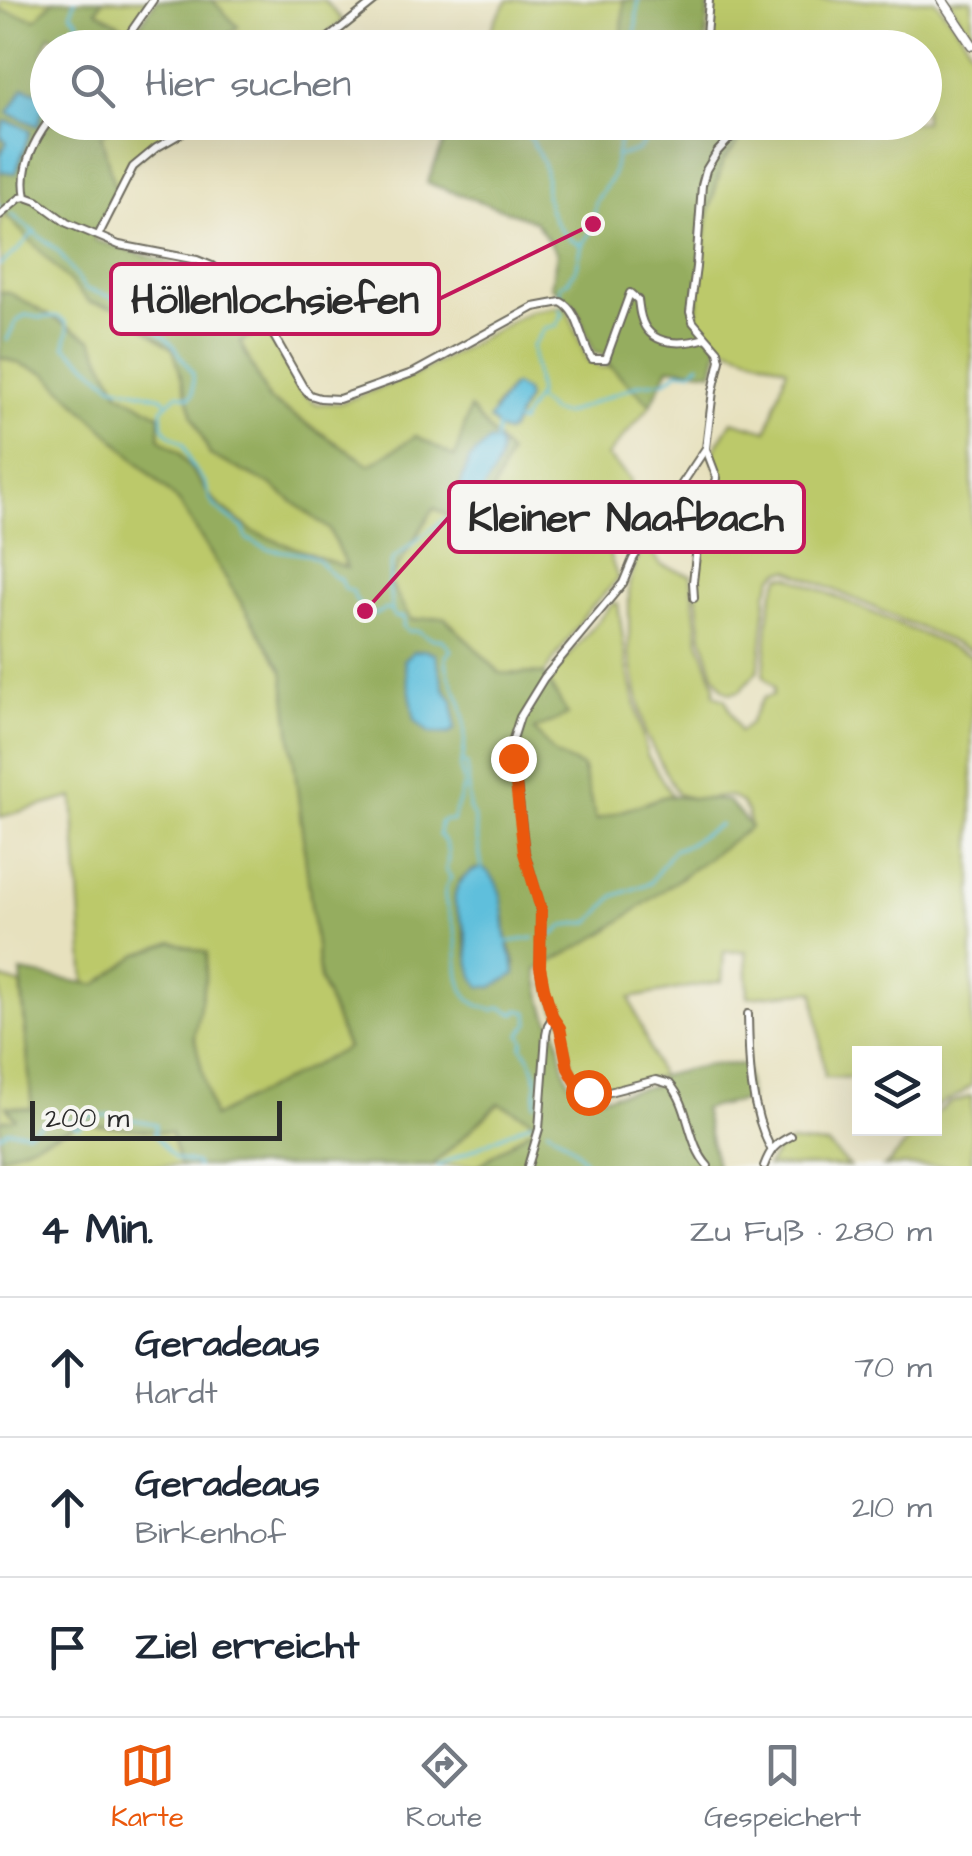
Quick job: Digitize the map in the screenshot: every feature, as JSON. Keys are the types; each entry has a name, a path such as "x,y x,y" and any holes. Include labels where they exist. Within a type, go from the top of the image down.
{"street":[{"path":"132,30 153,0"},
{"path":"338,30 376,0"},
{"path":"706,30 709,0"},
{"path":"942,0 972,45"},
{"path":"38,140 22,182 26,196 68,223 119,245 212,266 261,313 303,387 320,398 339,399 404,376 534,306 561,302 572,309 586,350 598,361 606,359 630,293 638,300 645,326 658,340 683,344 706,338"},
{"path":"98,236 134,167 170,140"},
{"path":"694,598 697,547 717,478 706,448 720,360 718,351 692,322 690,312 702,184 706,170 728,140"},
{"path":"0,215 26,196"},
{"path":"706,448 650,530 624,583 544,678 525,707 512,742 524,853 541,909 540,967 568,1068 579,1087 588,1092 609,1092 656,1080 670,1084 692,1140 708,1166"},
{"path":"748,1014 750,1084 771,1149"},
{"path":"528,1166 539,1128 546,1034 553,1018"},
{"path":"764,1166 771,1149 791,1136"}],"green space":[{"path":"0,0 54,0 36,20 0,10"},
{"path":"54,0 103,0 96,10 129,30 30,30 30,140 102,140 116,193 94,240 171,263 210,305 228,313 243,300 266,330 240,342 269,400 370,465 416,436 455,457 470,408 509,454 489,500 459,523 434,508 389,581 411,620 444,617 500,673 544,674 568,715 534,730 556,755 582,767 596,820 666,796 728,801 751,827 601,935 537,970 564,1070 581,1093 614,1095 654,1086 660,1076 708,1065 745,1064 750,1099 703,1109 717,1166 478,1166 537,1125 499,1103 432,1166 180,1166 171,1133 82,1123 0,1157 0,1121 15,1118 6,1106 32,1109 21,972 96,985 139,954 173,942 207,953 194,1036 213,1117 347,1048 320,980 283,671 179,502 46,373 0,357 0,292 8,292 92,340 119,393 160,415 159,438 179,453 214,501 253,532 347,568 329,529 271,485 210,455 193,416 173,349 117,308 89,302 0,209 0,171 16,173 25,151 7,142 0,156 0,10 36,19","holes":["489,441 498,442 499,457 494,471 477,499","475,869 505,917 515,974 493,987 480,986 470,965 460,880"]},
{"path":"103,0 149,0 129,30 96,10"},
{"path":"156,0 212,0 238,27 136,30"},
{"path":"212,0 324,0 343,21 331,30 234,30 238,27"},
{"path":"508,0 624,0 622,30 491,30"},
{"path":"624,0 709,0 706,30 622,30"},
{"path":"713,0 935,0 972,53 972,651 789,570 773,577 767,593 758,670 740,691 731,693 723,689 714,674 702,636 696,584 706,526 721,478 712,453 732,421 767,431 787,368 719,345 696,319 707,219 723,161 740,140 942,140 942,30 711,30"},
{"path":"948,0 972,0 972,35"},
{"path":"102,140 161,140 138,158 116,193"},
{"path":"445,140 740,140 723,161 707,219 696,319 719,345 713,372 669,367 651,405 602,354 594,353 576,307 551,286 557,253 535,221 427,183"},
{"path":"6,214 89,302 117,308 174,350 193,416 210,455 271,485 329,529 348,569 253,532 214,501 179,453 159,438 160,415 119,393 92,340 8,292 0,292 0,219"},
{"path":"566,306 587,360 601,368 610,366 651,405 607,456 631,480 603,536 618,579 587,612 544,674 500,673 444,617 411,621 389,581 434,507 459,523 471,409 455,458 416,436 371,465 269,399 240,342 266,330 302,393 317,404 340,403 415,375 531,311","holes":["515,386 527,398 511,429 493,410 511,387"]},
{"path":"0,357 46,373 179,502 284,671 320,980 347,1048 213,1117 194,1036 205,980 139,954 97,985 85,984 73,797 0,817"},
{"path":"646,544 661,565 691,575 699,641 715,685 714,695 725,699 740,732 763,698 773,695 774,688 763,675 769,610 781,576 789,576 972,656 972,1085 960,1094 942,1103 942,1046 852,1046 852,1078 825,1077 814,991 748,997 746,951 724,952 722,981 630,998 660,1076 602,1090 581,1084 573,1074 564,1022 547,987 544,965 601,935 750,827 741,802 729,796 698,800 677,794 646,735 629,653 629,584"},
{"path":"613,603 618,604 647,755 672,796 596,820 582,767 556,756 534,730 567,715 548,681"},
{"path":"0,978 21,985 32,1110 7,1108 15,1118 0,1121"},
{"path":"972,1096 972,1166 884,1166 913,1136 942,1136 942,1109"},
{"path":"499,1103 537,1125 478,1166 432,1166"},
{"path":"81,1123 171,1133 180,1166 0,1166 0,1157"},
{"path":"791,1142 828,1145 849,1166 767,1166 777,1151"}],"water":[{"path":"24,88 30,90 30,123 8,113"},
{"path":"5,121 30,131 16,173 0,171 0,156 7,142 0,135"},
{"path":"515,385 527,398 506,433 489,419"},
{"path":"489,441 498,442 499,457 477,499 461,489 461,484 469,460"},
{"path":"423,650 435,653 444,688 453,701 455,729 449,734 429,733 415,720 404,660"},
{"path":"482,868 499,889 515,969 515,974 493,987 481,987 473,974 465,930 455,904 459,884"}],"waterway":[{"path":"74,30 79,21 71,13 75,0"},
{"path":"636,30 638,0"},
{"path":"531,140 543,163 553,217 562,231 580,244"},
{"path":"560,298 560,285 568,281 577,267 582,244 592,230 596,201 612,177 619,140"},
{"path":"618,156 637,151 646,140"},
{"path":"11,214 58,251 85,289 112,297 175,347 193,374 193,394 178,394 162,409 163,426 184,445 216,508 243,528 247,539 268,549 318,560 374,615 386,609 395,617 402,617 403,627 408,631 442,639 451,650 446,656 447,669 464,718 460,769 463,782 452,821 440,822 439,835 448,851 446,870 451,878 445,898 455,931 460,980 463,990 480,1006 494,1010 500,1007 515,1014 518,1010 528,1012 529,1023 521,1034 522,1047 536,1074 535,1104"},
{"path":"0,265 35,231"},
{"path":"515,421 520,423 538,394 532,347 545,328 556,326 563,314 559,308"},
{"path":"7,340 15,323 25,315 57,316 66,322 65,346 112,385 166,401"},
{"path":"535,399 552,412 564,414 640,384 666,381 678,371 691,371 700,364"},
{"path":"495,441 498,425"},
{"path":"479,491 493,469"},
{"path":"392,611 392,560 443,520 454,518 457,503 465,503 472,494"},
{"path":"464,763 482,868"},
{"path":"547,936 565,925 591,922 614,896 650,883 673,850 720,825"},
{"path":"507,942 534,938"},
{"path":"0,1135 8,1130 28,1132 48,1119 68,1119 81,1127 87,1116 110,1115 156,1124 154,1134 175,1159 197,1166"},
{"path":"438,1166 531,1122"},
{"path":"547,1129 570,1145 588,1166"}],"place":[{"name":"Höllenlochsiefen","path":"593,224"},
{"name":"Kleiner Naafbach","path":"365,611"}],"route":[{"path":"513,758 524,853 541,909 540,967 544,988 560,1028 568,1068 579,1087 588,1092"}]}
